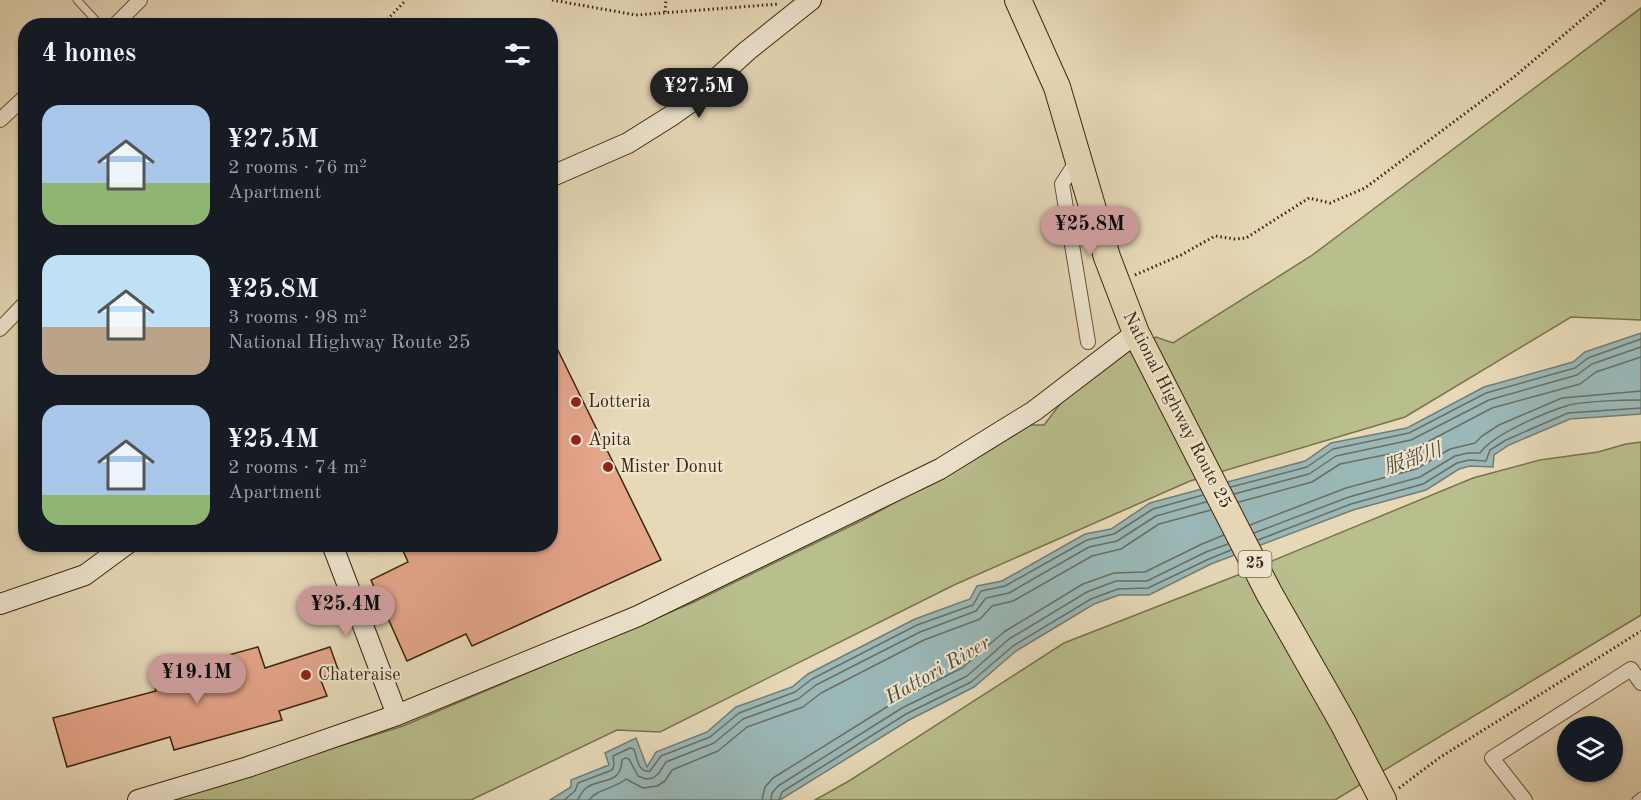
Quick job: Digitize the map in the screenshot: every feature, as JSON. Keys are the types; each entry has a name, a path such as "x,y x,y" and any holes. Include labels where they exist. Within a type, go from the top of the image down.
{"highway":[{"name":"National Highway Route 25","path":"1018,0 1057,87 1107,257 1136,333 1269,593 1343,723 1381,796"}],"street":[{"path":"122,18 140,0"},
{"path":"558,174 628,143 671,116 806,4"},
{"path":"0,120 18,103"},
{"path":"1081,165 1071,170 1062,184 1088,342"},
{"path":"0,328 18,310"},
{"path":"138,800 397,716 638,615 913,483 1034,411 1136,333"},
{"path":"0,604 85,575 116,552"},
{"path":"335,552 397,716"},
{"path":"1525,800 1492,758 1631,669 1641,682"}],"lane":[{"path":"77,0 94,18"},
{"path":"1636,800 1641,796"}],"path":[{"path":"389,18 406,0"},
{"path":"552,0 626,15 792,3 806,4"},
{"path":"665,12 666,0"},
{"path":"1116,283 1181,255 1215,236 1246,238 1309,198 1330,203 1365,188 1514,77 1605,0"},
{"path":"1381,796 1641,631"}],"green space":[{"path":"1641,8 1641,320 1571,317 1405,417 1190,481 954,585 660,732 617,730 471,800 169,800 403,726 694,602 865,519 988,451 1028,425 1044,425 1061,403 1128,352 1156,337 1173,343 1311,256"},
{"path":"1641,442 1641,615 1335,800 815,800 849,781 1064,643 1238,575 1473,478 1540,460 1598,452"}],"water":[{"path":"1641,333 1641,414 1570,419 1509,445 1494,455 1493,467 1470,466 1459,469 1426,490 1353,510 1211,564 1149,595 1119,595 1094,604 1016,651 974,687 909,720 780,800 550,800 571,787 571,780 609,765 605,753 636,738 647,767 656,752 707,732 736,707 792,687 808,674 915,619 970,599 977,586 1002,581 1085,534 1111,529 1150,503 1305,461 1331,443 1407,428 1484,387 1573,362 1585,352"}],"building":[{"name":"Apita","path":"558,350 661,560 472,646 466,634 407,661 371,580 408,562 404,552 558,552"},
{"path":"258,647 265,668 330,647 339,672 320,678 327,696 279,711 282,720 174,750 170,737 67,767 53,718 156,691 152,676"}],"place":[{"name":"Lotteria","path":"576,402"},
{"name":"Apita","path":"576,440"},
{"name":"Mister Donut","path":"608,467"},
{"name":"Chateraise","path":"306,675"}],"water label":[{"name":"服部川","path":"1413,460"},
{"name":"Hattori River","path":"938,671"}]}
